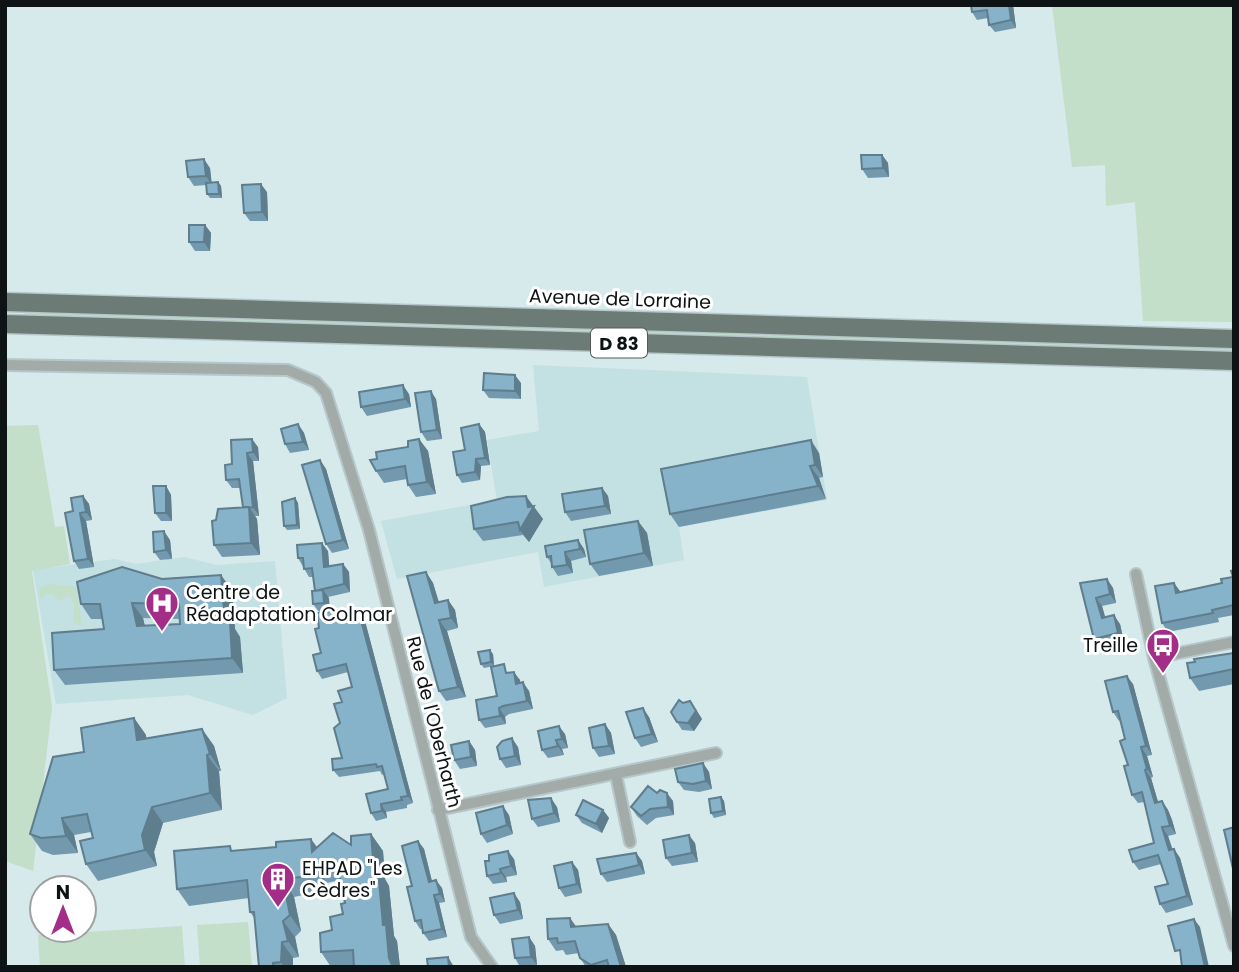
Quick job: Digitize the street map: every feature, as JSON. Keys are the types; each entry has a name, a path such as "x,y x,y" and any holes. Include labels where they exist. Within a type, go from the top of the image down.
{"main road":[{"name":"Avenue de Lorraine","path":"5,302 1234,339"},
{"name":"D 83","path":"5,324 1234,361"}],"street":[{"name":"Rue de l'Oberharth","path":"5,365 288,370 316,382 326,393 369,530 471,937 492,967"},
{"path":"1136,574 1154,658 1234,946"},
{"path":"1154,658 1234,642"},
{"path":"438,810 716,753"},
{"path":"616,775 630,842"}],"shaded area":[{"path":"533,365 807,377 827,500 679,527 684,560 544,587 538,552 397,579 381,521 497,500 487,440 539,431"},
{"name":"Centre de Réadaptation Colmar","path":"184,557 217,565 275,561 287,698 253,715 188,695 56,704 33,570 115,559 136,564"}],"green space":[{"path":"1052,5 1234,5 1234,322 1143,321 1135,202 1106,206 1105,165 1072,167"},
{"path":"24,310 1234,346 1234,354 23,316"},
{"path":"38,425 55,527 64,526 70,564 32,571 52,707 33,871 5,861 5,426"},
{"path":"50,584 76,587 82,626 73,622 74,604 69,595 59,601 52,594 46,594 41,600 39,588"},
{"path":"248,922 252,967 200,967 197,925"},
{"path":"182,926 185,967 40,967 39,944 98,944 98,931"}],"building":[{"path":"971,5 1009,5 1011,20 989,25 987,10 972,12"},
{"path":"861,155 882,155 883,168 862,169"},
{"path":"204,159 206,176 188,177 186,161"},
{"path":"218,182 219,194 207,194 206,183"},
{"path":"261,184 262,212 244,213 242,185"},
{"path":"189,225 205,225 204,242 189,242"},
{"path":"484,373 515,375 515,391 483,390"},
{"path":"403,385 405,399 361,407 359,392"},
{"path":"431,391 437,430 421,432 415,393"},
{"path":"298,424 303,442 285,444 281,429"},
{"path":"479,424 485,458 476,459 475,472 457,475 453,452 465,450 461,428"},
{"path":"252,439 253,452 247,453 253,507 249,508 243,507 239,479 226,480 225,465 232,464 231,440"},
{"path":"419,439 427,482 408,485 405,466 376,471 370,460 377,459 376,452 408,447 408,441"},
{"path":"811,440 815,465 810,466 818,486 670,514 661,469"},
{"path":"320,460 343,540 326,544 302,465"},
{"path":"153,486 166,486 166,513 155,513"},
{"path":"602,488 605,506 565,512 562,494"},
{"path":"83,496 86,512 80,513 88,559 74,561 65,513 73,511 71,498"},
{"path":"526,496 528,507 534,506 520,530 518,522 474,529 471,506 507,497"},
{"path":"295,498 297,525 284,526 282,502"},
{"path":"249,507 251,543 214,545 212,521 216,520 218,509"},
{"path":"638,521 644,553 590,564 584,530"},
{"path":"164,531 166,550 154,552 153,532"},
{"path":"578,540 580,549 565,552 567,565 552,567 551,556 547,557 545,546"},
{"path":"322,543 324,567 343,564 344,584 315,591 312,568 304,569 303,558 298,558 297,545"},
{"path":"122,567 162,579 221,575 225,622 230,621 232,658 54,670 52,633 104,629 100,604 81,604 77,582","holes":["132,603 179,604 180,624 137,626"]},
{"path":"1234,570 1234,605 1212,610 1213,613 1162,623 1155,586 1174,583 1176,593 1222,583 1221,579 1233,577 1231,571"},
{"path":"426,572 435,603 448,600 451,618 439,620 458,687 439,691 407,576"},
{"path":"1107,579 1110,594 1096,598 1102,618 1114,615 1118,633 1094,639 1080,583"},
{"path":"323,590 324,603 313,604 312,591"},
{"path":"333,611 334,620 359,613 408,796 401,797 402,800 381,804 382,811 371,813 366,794 388,789 382,766 377,767 376,764 333,770 332,759 342,758 334,728 340,723 334,704 342,702 338,691 352,687 346,664 317,671 313,655 321,653 315,629 319,628 317,613"},
{"path":"490,650 491,662 481,664 478,652"},
{"path":"1234,653 1234,669 1190,678 1187,663 1195,662 1194,659"},
{"path":"504,664 506,673 514,672 516,684 523,682 527,701 503,706 499,708 500,716 479,720 476,700 497,696 491,667"},
{"path":"1127,676 1146,746 1141,747 1147,769 1145,770 1155,803 1162,801 1166,811 1170,826 1162,827 1169,850 1174,849 1187,896 1160,904 1155,887 1168,884 1158,855 1133,862 1129,850 1154,843 1142,792 1132,795 1124,766 1128,765 1120,741 1125,739 1118,711 1113,712 1105,681"},
{"path":"679,700 683,703 690,701 696,711 688,723 677,722 671,712"},
{"path":"643,708 652,734 635,738 626,712"},
{"path":"134,718 137,740 202,729 210,754 207,755 210,793 152,807 142,835 145,850 86,864 80,841 93,838 87,814 62,818 66,836 41,838 30,834 53,757 84,752 81,728"},
{"path":"605,724 609,746 593,748 589,728"},
{"path":"559,726 562,739 556,740 558,746 542,750 538,731"},
{"path":"512,738 515,756 500,759 497,747 502,741"},
{"path":"469,741 471,757 454,760 451,745"},
{"path":"703,763 706,781 693,784 678,782 675,769"},
{"path":"648,786 657,793 660,790 667,793 668,807 650,809 641,816 631,807"},
{"path":"721,797 723,811 711,813 709,799"},
{"path":"551,798 554,813 532,819 528,800"},
{"path":"583,800 603,810 596,824 576,815"},
{"path":"503,806 507,825 481,834 476,813"},
{"path":"1234,827 1234,873 1224,830"},
{"path":"333,833 351,845 351,836 371,834 374,870 378,869 383,925 386,925 392,967 354,967 353,950 321,952 320,933 332,930 330,917 343,914 341,904 345,903 337,862 316,866 317,874 283,880 290,915 283,921 288,941 282,942 281,962 273,963 273,967 259,967 254,912 250,912 247,880 177,889 174,851 230,846 231,851 276,847 276,842 311,839 312,852"},
{"path":"689,835 692,853 666,858 663,840"},
{"path":"418,841 429,882 436,880 440,894 434,895 442,929 423,933 421,920 415,921 407,887 412,886 402,846"},
{"path":"508,851 511,866 500,869 501,873 487,876 485,861 489,861 489,855"},
{"path":"636,853 639,865 601,874 597,859"},
{"path":"572,862 577,884 559,888 554,866"},
{"path":"514,893 518,910 494,915 490,898"},
{"path":"570,918 571,927 608,924 621,967 609,967 607,960 591,965 580,958 575,941 558,943 557,938 548,939 547,919"},
{"path":"1194,919 1205,967 1182,967 1180,950 1175,951 1168,926"},
{"path":"529,937 531,957 515,958 512,939"},
{"path":"448,957 449,967 428,967 427,959"}],"place":[{"name":"Centre de Réadaptation Colmar","path":"162,633"},
{"name":"Treille","path":"1163,675"},
{"name":"EHPAD \"Les Cèdres\"","path":"278,909"}]}
